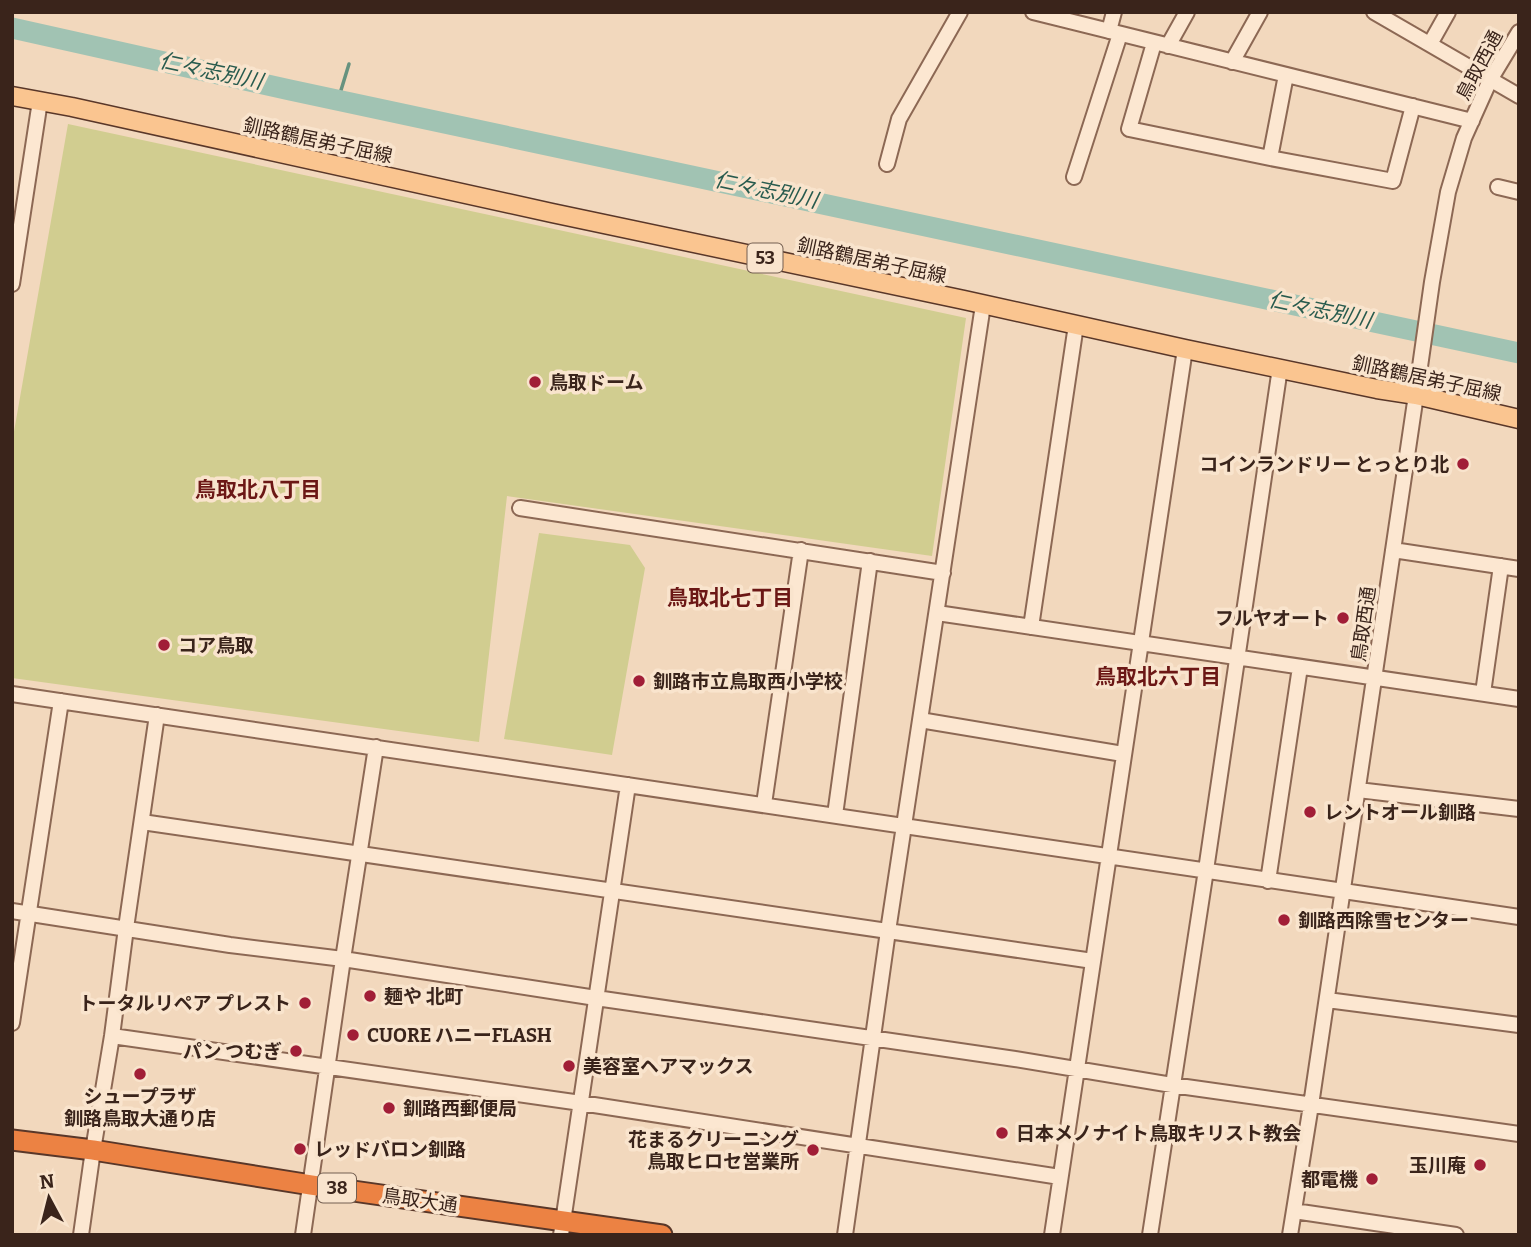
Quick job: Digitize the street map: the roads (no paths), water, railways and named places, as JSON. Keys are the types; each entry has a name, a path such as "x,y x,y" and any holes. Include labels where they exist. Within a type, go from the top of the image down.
{"highway":[{"name":"鳥取大通","path":"12,1140 93,1150 562,1227 662,1235"}],"main road":[{"name":"釧路鶴居弟子屈線","path":"12,96 1185,349 1377,389 1417,389 1519,419"}],"street":[{"path":"887,164 899,119 960,12"},
{"path":"1074,177 1115,33 1114,12"},
{"path":"1187,12 1161,44 1129,129 1393,181 1413,106"},
{"path":"1232,62 1260,12"},
{"path":"1374,12 1519,96"},
{"path":"1430,44 1448,12"},
{"path":"1040,13 1472,121"},
{"name":"鳥取西通","path":"1290,1235 1375,678 1430,291 1448,192 1464,138 1490,80 1519,32"},
{"path":"1269,158 1286,75"},
{"path":"12,284 40,101"},
{"path":"1497,187 1519,192"},
{"path":"845,1235 983,304"},
{"path":"1031,627 1076,325"},
{"path":"1052,1235 1185,349"},
{"path":"1150,1235 1280,368"},
{"path":"520,508 943,573"},
{"path":"764,804 801,550"},
{"path":"1393,550 1519,569"},
{"path":"835,815 870,561"},
{"path":"1483,693 1501,566"},
{"path":"937,613 1519,699"},
{"path":"1268,881 1300,667"},
{"path":"12,694 1519,917"},
{"path":"12,1023 61,701"},
{"path":"81,1235 157,715"},
{"path":"920,720 1124,754"},
{"path":"303,1235 376,747"},
{"path":"562,1227 628,785"},
{"path":"1358,790 1519,809"},
{"path":"142,821 1093,961"},
{"path":"12,911 1077,1068 1172,1085 1519,1134"},
{"path":"1327,1000 1519,1025"},
{"path":"112,1036 581,1103 1060,1177"},
{"path":"1294,1211 1456,1235"}],"waterway":[{"name":"仁々志別川","path":"12,28 1519,353"},
{"path":"338,100 349,64"}],"place":[{"name":"鳥取ドーム","path":"535,382"},
{"name":"コインランドリー とっとり北","path":"1463,464"},
{"name":"フルヤオート","path":"1343,618"},
{"name":"コア鳥取","path":"164,645"},
{"name":"釧路市立鳥取西小学校","path":"639,681"},
{"name":"レントオール釧路","path":"1310,812"},
{"name":"釧路西除雪センター","path":"1284,920"},
{"name":"麺や 北町","path":"370,996"},
{"name":"トータルリペア プレスト","path":"305,1003"},
{"name":"CUORE ハニーFLASH","path":"353,1035"},
{"name":"パン つむぎ","path":"296,1051"},
{"name":"美容室ヘアマックス","path":"569,1066"},
{"name":"シュープラザ 釧路鳥取大通り店","path":"140,1074"},
{"name":"釧路西郵便局","path":"389,1108"},
{"name":"日本メノナイト鳥取キリスト教会","path":"1002,1133"},
{"name":"レッドバロン釧路","path":"300,1149"},
{"name":"花まるクリーニング 鳥取ヒロセ営業所","path":"813,1150"},
{"name":"玉川庵","path":"1480,1165"},
{"name":"都電機","path":"1372,1179"}],"district":[{"name":"鳥取北八丁目","path":"258,490"},
{"name":"鳥取北七丁目","path":"730,598"},
{"name":"鳥取北六丁目","path":"1158,677"}]}
